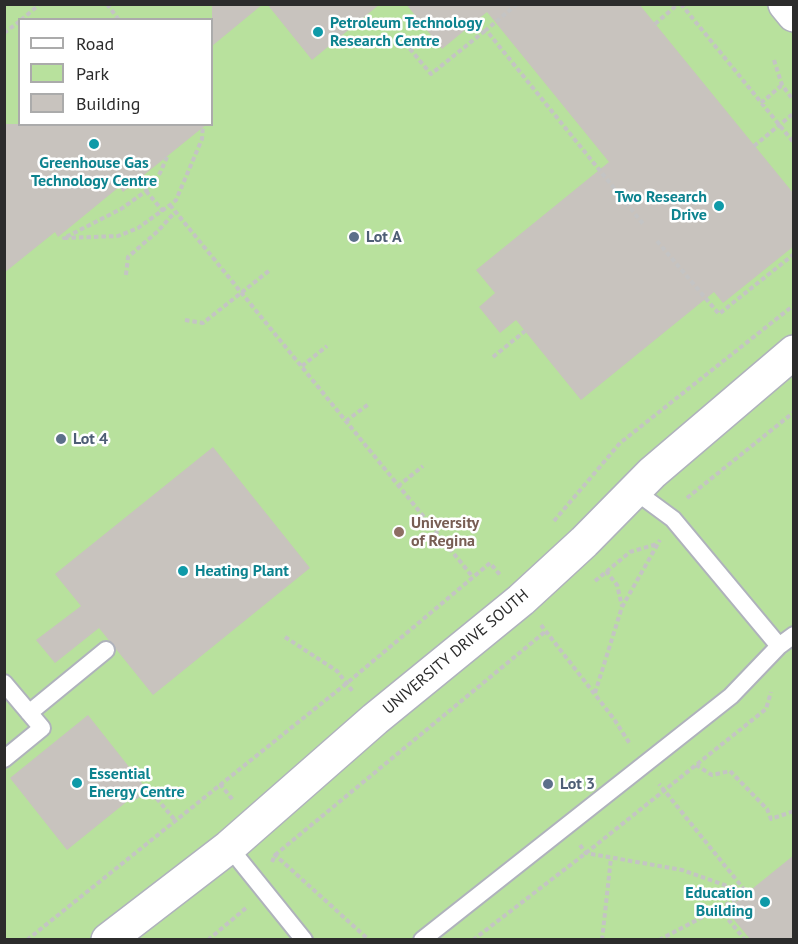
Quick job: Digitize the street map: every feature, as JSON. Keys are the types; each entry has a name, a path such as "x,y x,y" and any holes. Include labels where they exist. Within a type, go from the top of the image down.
{"street":[{"path":"784,4 794,15"},
{"name":"UNIVERSITY DRIVE SOUTH","path":"108,939 241,837 375,719 521,600 652,473 794,352"}],"lane":[{"path":"635,491 673,519 778,646"},
{"path":"422,939 731,696 778,646 794,635"},
{"path":"29,713 106,650"},
{"path":"4,683 42,728 4,759"},
{"path":"241,837 259,884 304,939"}],"path":[{"path":"22,18 40,4"},
{"path":"107,4 118,18"},
{"path":"405,43 431,74 517,4"},
{"path":"655,24 679,4 794,143"},
{"path":"4,33 18,22"},
{"path":"486,30 644,225"},
{"path":"774,60 782,85 794,101"},
{"path":"761,103 782,85"},
{"path":"754,146 794,113"},
{"path":"167,157 160,173 146,191 121,209 64,238 118,236 138,228 170,205 176,200 202,139 203,126"},
{"path":"146,191 163,210"},
{"path":"170,205 472,576"},
{"path":"126,275 128,257 159,231 175,211"},
{"path":"657,241 719,314 794,254"},
{"path":"185,320 203,323 270,270"},
{"path":"548,528 620,443 794,304"},
{"path":"493,357 525,331"},
{"path":"302,366 327,346"},
{"path":"346,421 369,403"},
{"path":"594,693 622,607 685,499 794,412"},
{"path":"398,486 423,466"},
{"path":"590,585 630,552 657,544"},
{"path":"27,939 174,819 347,683 472,576 490,563 503,578 511,570"},
{"path":"542,625 550,618"},
{"path":"208,939 247,907 275,855 546,631"},
{"path":"285,637 337,671 375,719"},
{"path":"473,939 766,709 772,689"},
{"path":"696,765 712,775 730,771 767,809 771,819 794,811"},
{"path":"220,784 241,837 275,855 369,939"},
{"path":"135,798 148,788 174,819"},
{"path":"602,939 611,858"},
{"path":"659,939 747,893"},
{"path":"719,908 745,939"}],"green space":[{"name":"University of Regina","path":"5,5 793,5 793,939 5,940"}],"building":[{"path":"212,4 263,4 213,45"},
{"name":"Petroleum Technology Research Centre","path":"267,4 380,4 312,60"},
{"name":"Two Research Drive","path":"406,4 639,4 794,194 794,246 723,303 714,292 581,400 516,320 500,333 479,307 495,293 476,270 609,162 487,12 442,49"},
{"name":"Greenhouse Gas Technology Centre","path":"4,124 18,124 18,126 205,126 123,192 119,187 58,237 55,232 4,273"},
{"name":"Heating Plant","path":"213,447 310,568 153,695 99,628 55,663 36,640 81,606 55,574"},
{"name":"Essential Energy Centre","path":"88,715 145,787 67,850 10,778"},
{"name":"Education Building","path":"794,855 794,939 750,939 726,910"}],"place":[{"name":"Petroleum Technology Research Centre","path":"318,32"},
{"name":"Greenhouse Gas Technology Centre","path":"94,144"},
{"name":"Two Research Drive","path":"719,206"},
{"name":"Lot A","path":"354,237"},
{"name":"Lot 4","path":"61,439"},
{"name":"University of Regina","path":"399,532"},
{"name":"Heating Plant","path":"183,571"},
{"name":"Essential Energy Centre","path":"77,783"},
{"name":"Lot 3","path":"548,784"},
{"name":"Education Building","path":"765,902"}]}
